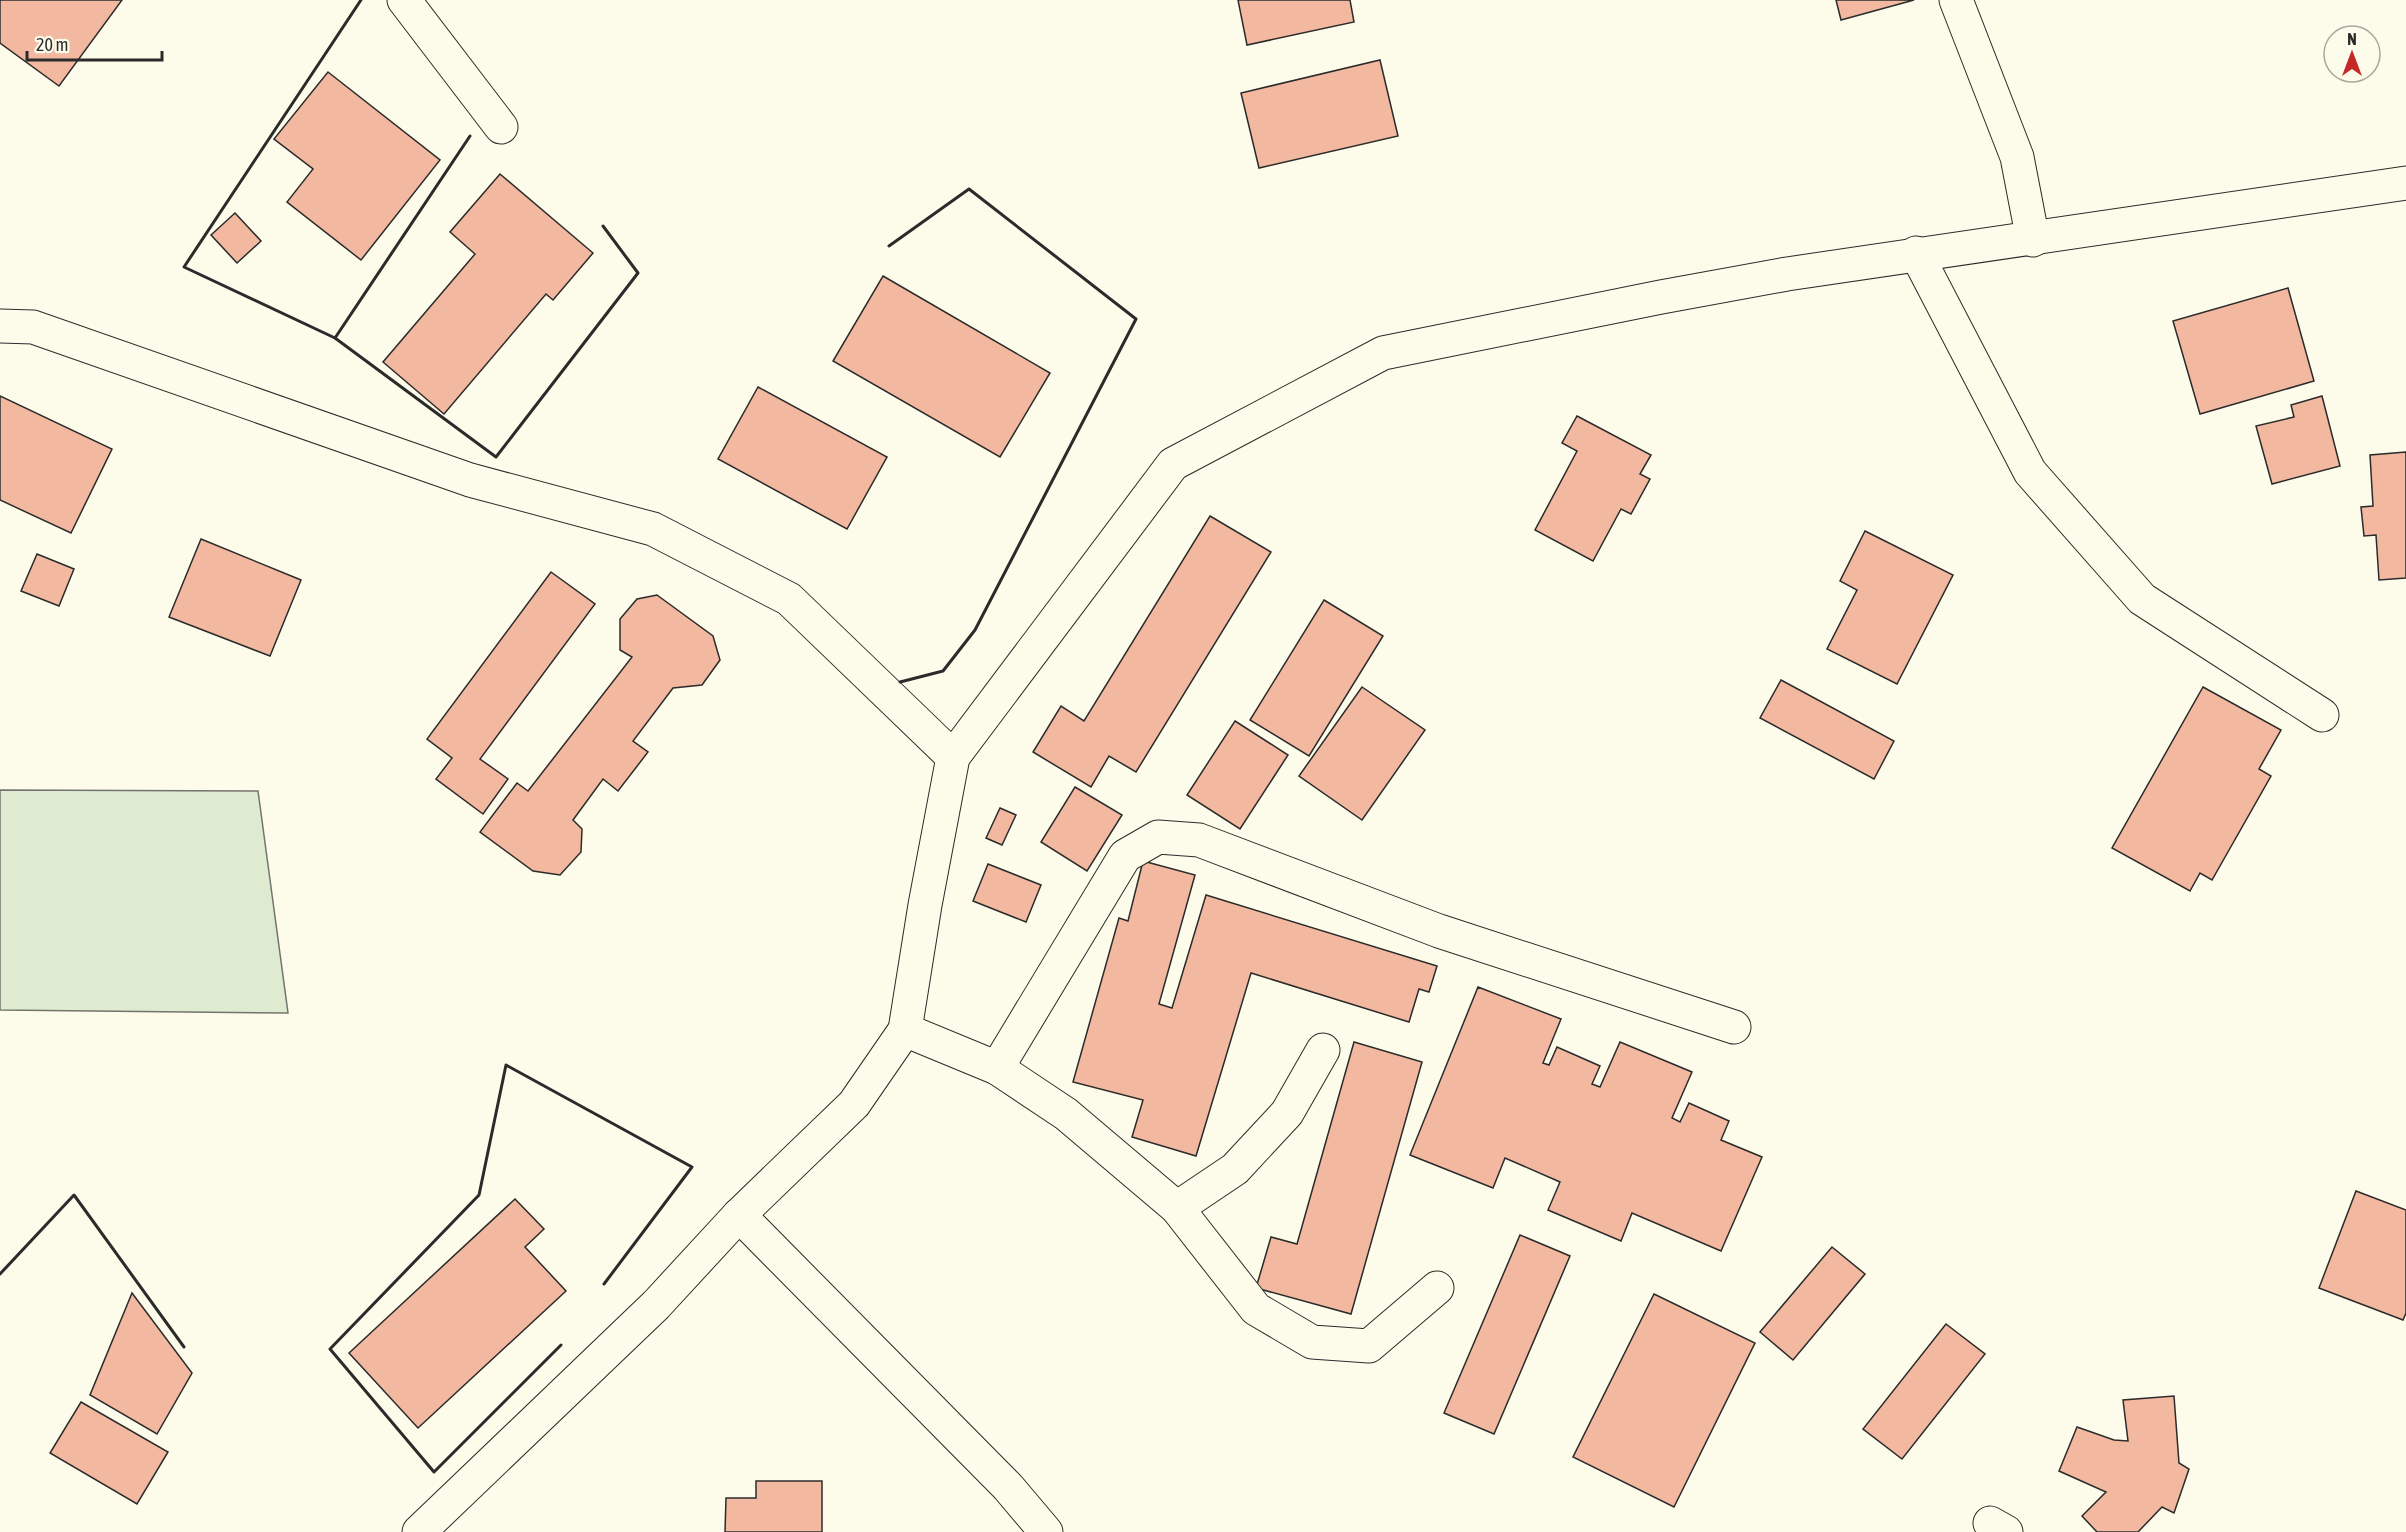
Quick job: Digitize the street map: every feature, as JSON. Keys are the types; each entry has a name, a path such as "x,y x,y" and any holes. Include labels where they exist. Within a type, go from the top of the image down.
{"street":[{"path":"404,0 501,127"},
{"path":"1956,0 2017,157 2033,240"},
{"path":"419,1532 656,1305 739,1215 854,1104 905,1030 925,904 953,757 1173,464 1383,353 1661,297 1916,253 2033,240 2406,183"},
{"path":"1916,253 2030,472 2037,481 2142,599 2322,715"},
{"path":"0,326 33,327 470,480 653,529 789,599 953,757"},
{"path":"997,1068 1125,856 1158,837 1199,840 1449,934 1734,1028"},
{"path":"905,1030 997,1068 1066,1114 1177,1208 1256,1309 1312,1342 1368,1346 1437,1288"},
{"path":"1177,1208 1235,1169 1287,1113 1323,1050"},
{"path":"739,1215 1000,1479 1046,1532"}],"green space":[{"path":"0,790 258,791 288,1013 0,1010"}],"building":[{"path":"0,0 122,0 59,86 0,43"},
{"path":"1238,0 1350,0 1354,22 1247,45"},
{"path":"1836,0 1914,0 1841,20"},
{"path":"1380,60 1398,136 1259,168 1241,93"},
{"path":"328,72 440,160 361,260 287,202 313,169 274,139"},
{"path":"500,174 593,253 553,300 546,294 444,414 383,362 475,254 450,232"},
{"path":"235,213 261,241 237,263 211,235"},
{"path":"883,276 1050,373 1000,457 833,361"},
{"path":"2288,288 2314,381 2200,414 2173,321"},
{"path":"758,387 887,457 847,529 718,459"},
{"path":"0,396 112,449 71,533 0,500"},
{"path":"2322,396 2340,466 2272,484 2256,426 2294,417 2291,405"},
{"path":"1577,416 1651,455 1640,474 1650,479 1631,514 1621,509 1593,561 1535,530 1577,451 1562,443"},
{"path":"2406,452 2406,578 2379,580 2376,535 2364,536 2361,507 2373,506 2370,455"},
{"path":"1210,516 1271,552 1136,772 1109,756 1091,787 1033,752 1061,706 1084,721"},
{"path":"1865,531 1953,575 1897,684 1827,649 1857,590 1840,581"},
{"path":"201,539 301,580 270,656 169,617"},
{"path":"37,554 74,569 59,606 21,591"},
{"path":"551,572 595,604 480,759 508,779 483,814 436,779 452,758 427,739"},
{"path":"657,595 713,636 720,660 702,685 673,688 633,741 648,752 618,791 603,779 573,820 582,829 581,852 560,875 533,871 480,832 517,783 528,791 632,657 620,650 620,619 637,599"},
{"path":"1324,600 1383,636 1309,756 1250,720"},
{"path":"1781,680 1894,741 1874,779 1760,718"},
{"path":"1362,687 1425,730 1362,820 1299,776"},
{"path":"2203,687 2281,730 2259,769 2271,776 2212,880 2200,873 2190,891 2112,848"},
{"path":"1235,721 1288,755 1240,829 1187,795"},
{"path":"1075,787 1122,815 1087,871 1041,842"},
{"path":"1000,808 1016,815 1002,845 986,838"},
{"path":"1143,861 1195,875 1159,1004 1172,1008 1206,895 1437,966 1429,992 1419,989 1409,1022 1251,973 1196,1156 1132,1137 1143,1100 1073,1082 1119,918 1128,921"},
{"path":"988,864 1041,885 1026,922 973,901"},
{"path":"1478,987 1561,1019 1543,1063 1549,1065 1557,1047 1600,1066 1592,1084 1600,1087 1620,1042 1692,1072 1672,1118 1680,1122 1689,1103 1729,1121 1721,1140 1762,1157 1721,1251 1632,1213 1621,1241 1548,1210 1560,1182 1505,1158 1493,1188 1410,1155"},
{"path":"1354,1042 1422,1062 1351,1314 1256,1288 1271,1237 1297,1244"},
{"path":"2356,1191 2406,1210 2406,1313 2403,1320 2319,1288"},
{"path":"515,1199 544,1229 525,1247 566,1291 418,1428 349,1353"},
{"path":"1520,1235 1570,1256 1494,1434 1444,1413"},
{"path":"1832,1247 1865,1274 1793,1360 1760,1332"},
{"path":"132,1293 192,1373 157,1434 90,1395"},
{"path":"1654,1294 1755,1343 1674,1507 1573,1457"},
{"path":"1946,1324 1985,1354 1902,1459 1863,1429"},
{"path":"2174,1396 2179,1463 2189,1469 2174,1513 2162,1507 2138,1532 2097,1532 2082,1516 2106,1492 2059,1471 2077,1427 2114,1440 2128,1441 2123,1400"},
{"path":"81,1402 168,1452 137,1504 50,1453"},
{"path":"756,1481 822,1481 822,1532 725,1532 726,1498 756,1498"}],"wall":[{"path":"361,0 184,267 335,338 470,136"},
{"path":"889,246 969,189 1136,319 975,630 943,671 900,682"},
{"path":"335,338 496,457 638,273 603,226"},
{"path":"561,1345 434,1472 330,1349 479,1195 506,1065 692,1167 604,1284"},
{"path":"0,1274 74,1195 184,1347"}]}
